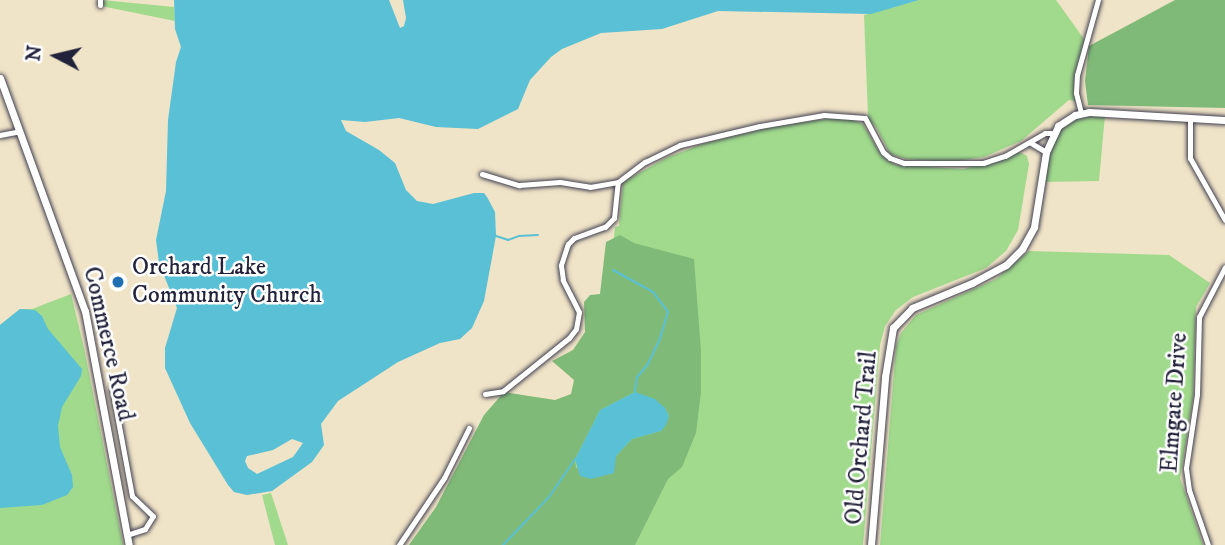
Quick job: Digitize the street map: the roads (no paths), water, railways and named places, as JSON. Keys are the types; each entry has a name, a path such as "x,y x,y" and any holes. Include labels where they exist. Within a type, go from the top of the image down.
{"street":[{"path":"1081,113 1076,93 1077,75 1098,0"},
{"name":"Commerce Road","path":"0,78 73,272 88,320 128,545"},
{"path":"482,174 519,185 560,182 590,187 618,182 645,162 680,145 760,125 824,115 865,118 883,152 904,163 983,163 1031,143 1045,133 1053,133 1063,122 1081,113 1225,120"},
{"path":"1190,118 1189,158 1225,220"},
{"path":"0,135 20,131"},
{"name":"Old Orchard Trail","path":"871,545 886,376 893,328 912,308 972,283 1006,265 1021,249 1036,220 1046,152 1053,133"},
{"path":"1031,143 1046,152"},
{"path":"485,394 503,391 569,338 576,328 579,312 563,280 561,265 568,244 574,239 606,227 614,218 618,182"},
{"name":"Elmgate Drive","path":"1208,545 1189,490 1186,468 1197,394 1199,317 1225,267"},
{"path":"112,388 132,496 153,514 152,523 145,529 126,532"},
{"path":"399,545 444,478 469,428"}],"water":[{"path":"174,0 389,0 400,28 404,26 406,18 403,0 919,0 871,14 718,11 662,29 601,33 562,49 551,57 530,80 518,109 478,129 436,127 399,118 365,122 341,120 346,131 379,150 395,163 406,190 417,201 433,204 474,193 484,193 495,212 496,236 484,301 472,328 460,339 440,343 398,362 338,401 321,424 324,445 312,462 272,491 247,495 234,492 228,485 190,423 165,368 165,348 177,308 159,263 156,240 166,191 168,120 176,62 181,47 175,29","holes":["292,439 303,443 293,457 257,474 248,468 245,461 247,456 273,450"]},
{"path":"20,309 35,310 42,316 48,329 82,369 81,376 62,407 58,426 60,447 72,475 73,487 67,495 42,505 0,508 0,325"},
{"path":"635,392 655,399 665,408 669,416 666,425 661,431 632,439 616,456 614,473 591,479 580,476 575,459 600,410"}],"waterway":[{"path":"496,236 508,240 519,236 538,235"},
{"path":"613,270 653,292 668,312 660,339 648,364 637,377 635,392"},
{"path":"503,545 549,497 575,459"}],"place":[{"name":"Orchard Lake Community Church","path":"118,282"}]}
